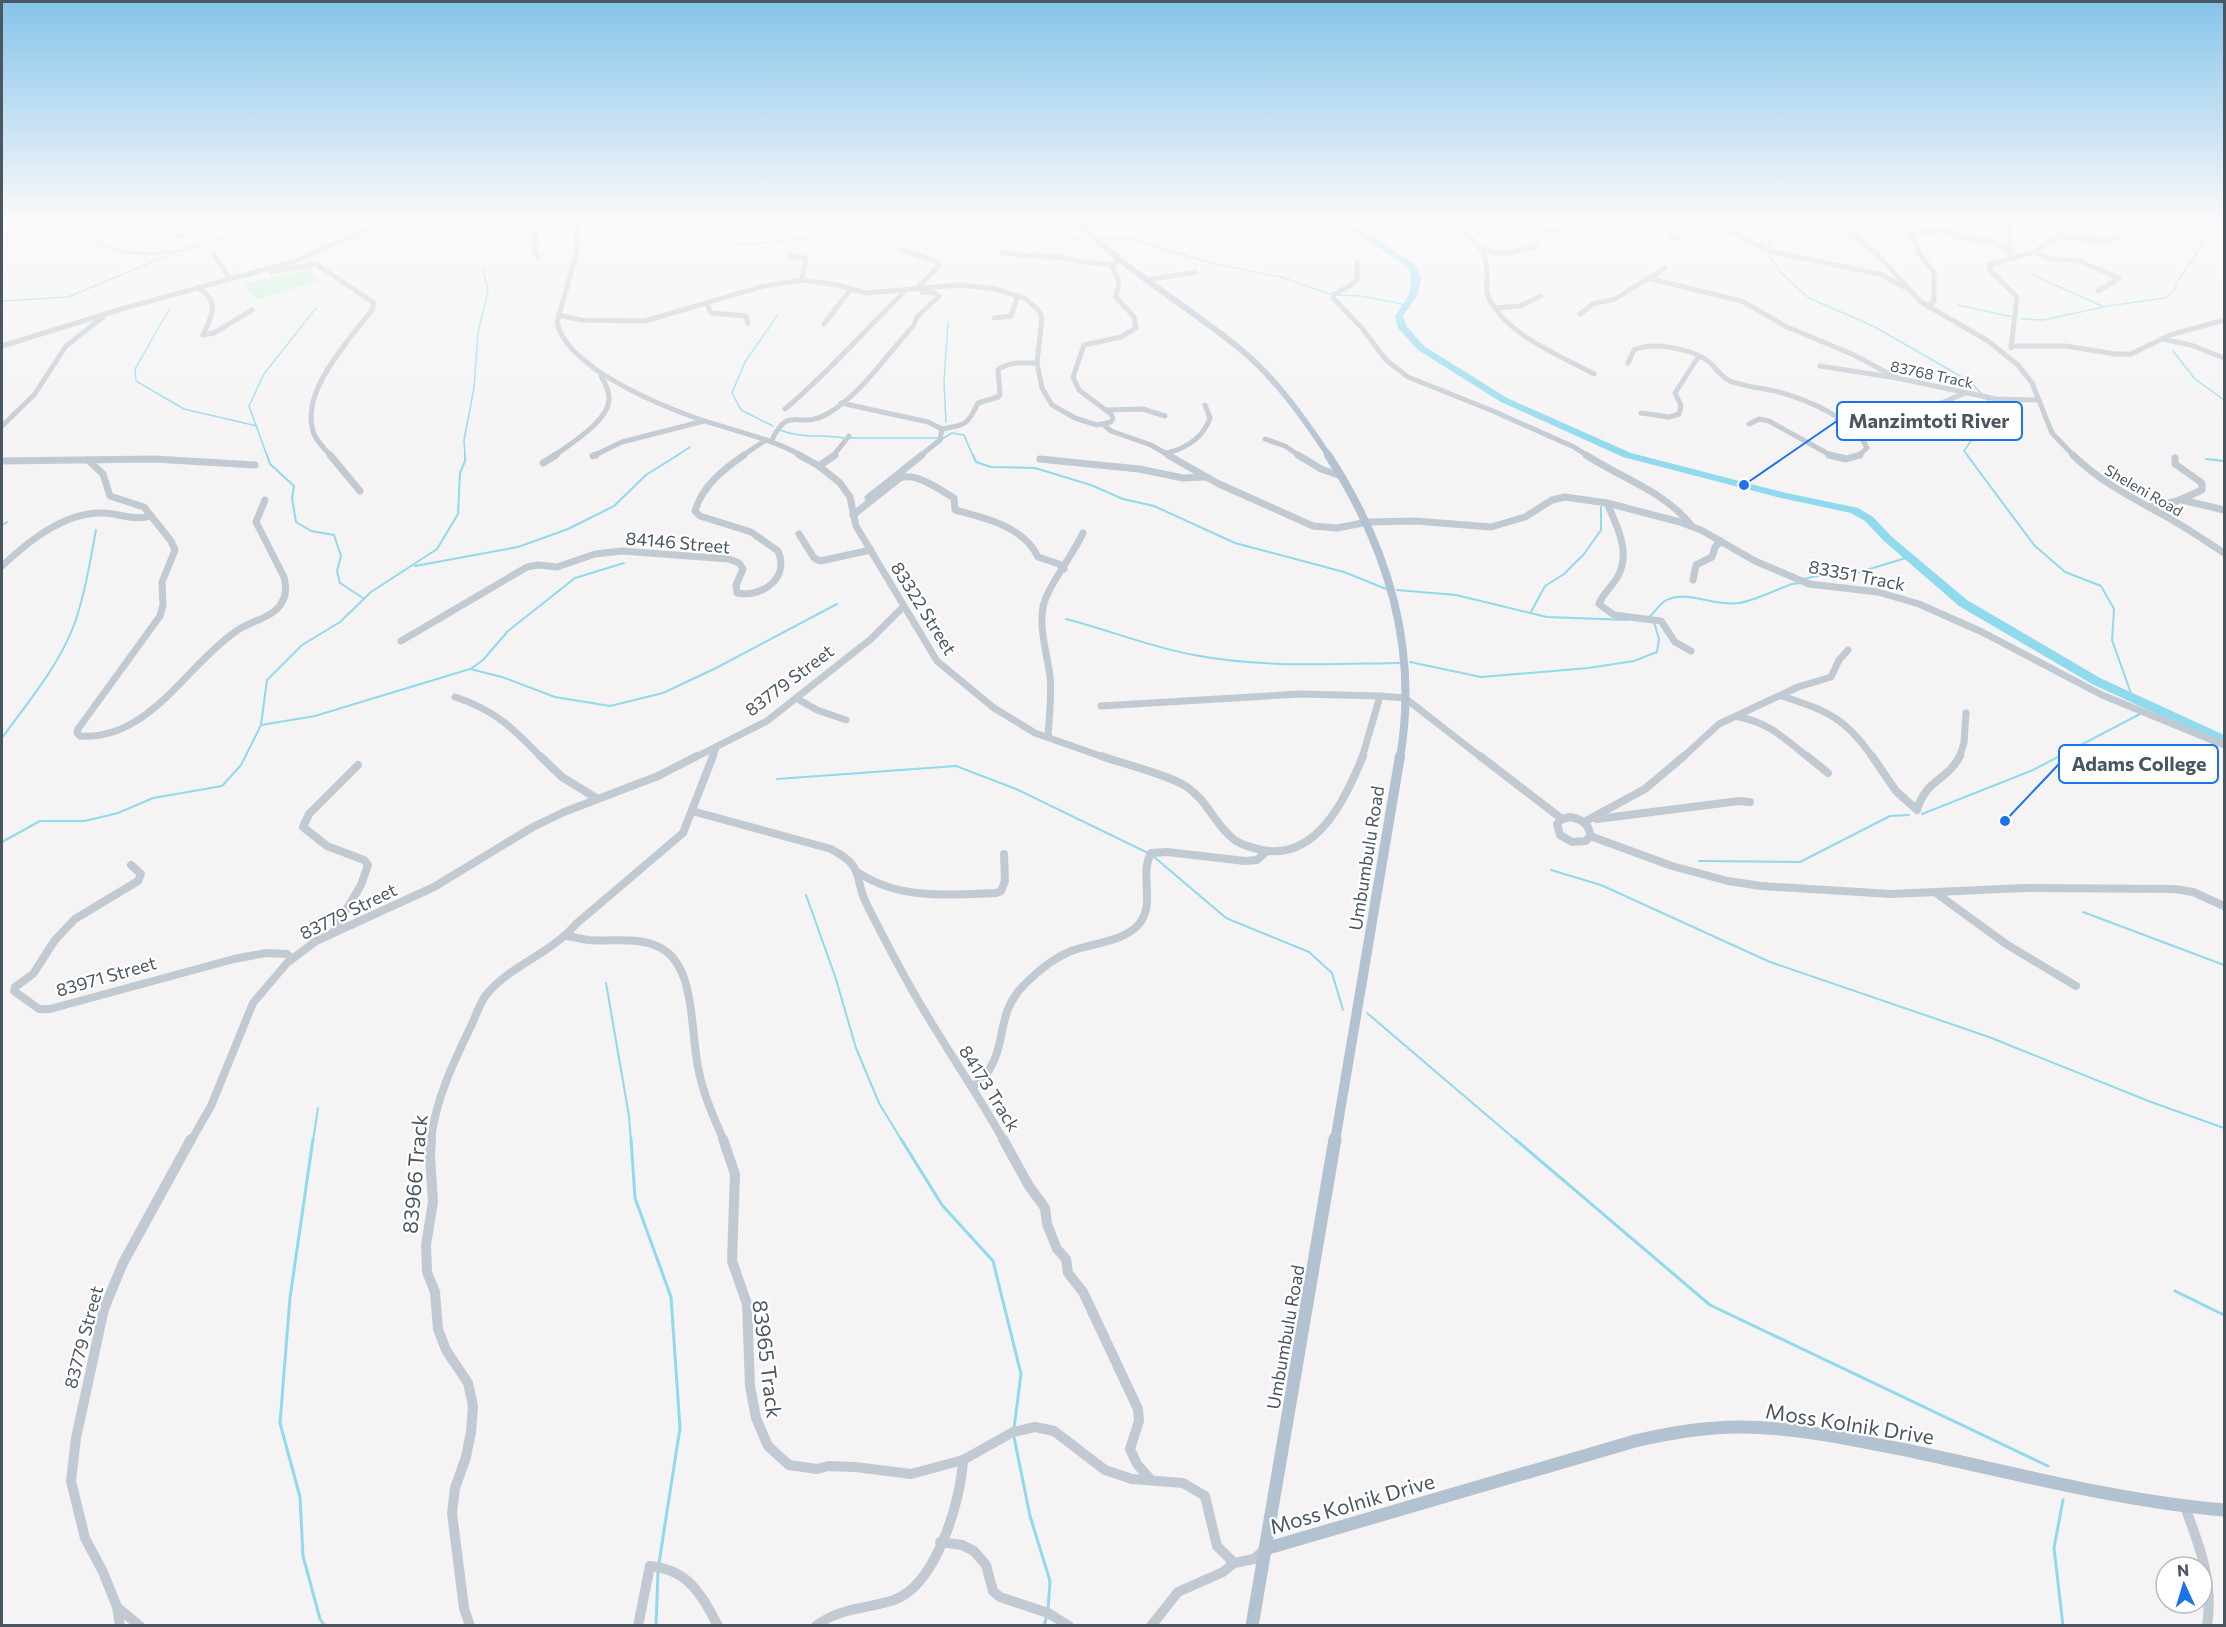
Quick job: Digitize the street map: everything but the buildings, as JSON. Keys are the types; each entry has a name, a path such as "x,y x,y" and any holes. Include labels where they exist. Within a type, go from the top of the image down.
{"main road":[{"name":"Umbumbulu Road","path":"1164,294 1237,346 1267,373 1289,399 1341,476 1368,522 1390,578 1400,621 1405,698 1403,740 1252,1626"},
{"name":"Moss Kolnik Drive","path":"1265,1549 1635,1441 1715,1428 1783,1430 1857,1440 2185,1507 2224,1510"}],"street":[{"path":"2,346 109,313 181,294"},
{"path":"206,294 213,303 211,319 203,334 214,333 252,310"},
{"path":"360,491 315,437 311,427 318,389 339,349 372,310 374,303 363,294"},
{"path":"564,294 558,315 581,320 645,321 739,294"},
{"path":"824,324 847,294"},
{"path":"785,410 818,381 862,332 901,294"},
{"path":"768,441 782,421 821,417 841,403 914,324 917,316 939,296 936,294"},
{"path":"841,403 928,422 942,429 965,424 973,417 978,403 998,397 1000,394 998,370 1001,367 1008,364 1037,363 1042,318 1034,304 1013,294"},
{"path":"1104,426 1113,418 1079,390 1073,377 1084,345 1121,338 1136,328 1134,317 1116,297 1117,294"},
{"path":"1334,294 1333,298 1361,327 1386,360 1398,370 1420,382 1494,411 1574,447 1606,468 1669,501 1692,527"},
{"path":"1487,294 1496,308 1534,339 1594,374"},
{"path":"1580,314 1593,304 1615,300 1624,294"},
{"path":"1713,294 1742,301 1787,327 1854,355 1897,378"},
{"name":"Sheleni Road","path":"1913,294 1928,307 1988,341 2008,356 2025,374 2048,424 2063,447 2099,479 2224,553"},
{"path":"1928,307 1934,301 1934,294"},
{"path":"2008,356 2017,297 2014,294"},
{"path":"994,318 1011,316 1018,295"},
{"path":"1496,308 1520,306 1541,296"},
{"path":"707,304 711,313 746,316 748,323"},
{"path":"2,426 34,396 52,365 71,341 109,313"},
{"name":"83322 Street","path":"558,315 557,326 569,347 601,375 637,395 704,421 768,441 819,466 847,492 856,526 871,550 900,609 944,669 1016,723 1048,738 1184,785 1201,798 1224,829 1244,846 1267,851 1299,846 1318,834 1339,807 1364,755 1380,696"},
{"path":"2011,346 2066,346 2124,354 2140,351 2162,339 2224,320"},
{"path":"2162,339 2191,345 2224,358"},
{"path":"1628,363 1633,351 1645,347 1699,356 1709,362 1726,379 1791,396 1837,420 1862,436 1867,445 1866,452 1852,458 1837,458 1825,454 1768,421 1759,419 1749,424"},
{"path":"1641,413 1669,417 1679,414 1681,405 1675,393 1699,356"},
{"name":"83351 Track","path":"1037,363 1042,388 1057,409 1075,418 1104,426 1111,431 1151,445 1206,477 1306,525 1337,528 1368,522 1415,521 1491,527 1525,517 1557,498 1569,497 1607,503 1692,527 1755,561 1809,584 1878,592 1919,604 1982,632 2102,694 2224,745"},
{"name":"83768 Track","path":"1820,366 1897,378 1996,399 2038,400"},
{"path":"543,463 600,422 610,393 601,375"},
{"path":"1837,420 1850,417 1878,425 1897,426 1917,413 1951,401 1965,393"},
{"path":"1167,453 1187,447 1206,428 1210,418 1205,405"},
{"path":"1106,410 1143,409 1165,416"},
{"path":"593,456 622,442 704,421"},
{"path":"853,513 940,440 942,429"},
{"path":"819,466 832,458 849,436"},
{"path":"1265,439 1292,450 1321,470 1341,476"},
{"name":"84146 Street","path":"401,641 527,567 557,567 611,552 633,551 729,559 744,568 744,574 736,585 737,593 752,593 770,587 778,576 780,555 777,549 749,530 700,516 695,511 698,501 722,472 742,454 768,441"},
{"path":"2149,507 2180,500 2204,487 2198,480 2177,467 2174,463 2175,458"},
{"path":"2,461 154,459 255,465"},
{"path":"1040,459 1139,469 1183,478 1206,477"},
{"path":"88,460 103,474 110,496 141,506 173,544 175,550 162,582 162,611 78,729 76,733 80,736 104,735 127,727 177,688 195,666 234,632 282,604 286,595 286,581 263,540 256,522 265,500"},
{"path":"853,513 900,478 914,477 954,498 955,510 981,517 1011,531 1030,543 1038,557 1059,564 1065,569"},
{"path":"2180,500 2224,510"},
{"path":"1607,503 1625,554 1623,567 1612,588 1599,601 1599,604 1613,615 1661,621 1676,642 1691,651"},
{"path":"2,566 45,532 79,516 103,513 140,520 151,516"},
{"path":"1048,738 1050,679 1042,616 1046,598 1065,569 1083,532"},
{"path":"800,534 814,558 820,561 871,550"},
{"path":"1693,580 1696,566 1712,557 1715,547 1720,542"},
{"name":"83779 Street","path":"140,1626 117,1607 103,1572 85,1538 71,1481 78,1429 104,1309 123,1263 156,1197 211,1106 253,1003 292,959 316,941 434,887 533,827 596,798 658,776 767,721 871,639 900,609"},
{"path":"1596,819 1607,811 1626,803 1659,779 1708,731 1797,687 1831,677 1839,660 1848,650"},
{"path":"1101,706 1300,694 1405,698 1562,819"},
{"path":"1782,696 1817,708 1844,722 1903,800 1917,810 1927,786 1958,761 1966,739 1966,713"},
{"path":"455,697 477,703 498,714 564,778 596,798"},
{"path":"796,698 817,710 846,720"},
{"path":"1754,709 1762,722 1828,773"},
{"path":"1738,716 1762,722"},
{"name":"83966 Track","path":"470,1626 464,1608 452,1513 455,1488 466,1457 471,1432 473,1406 468,1383 446,1350 438,1329 435,1292 425,1261 433,1202 430,1156 437,1109 454,1060 486,995 513,972 566,936 576,924 683,833 716,748"},
{"path":"333,932 369,868 364,860 318,841 303,827 309,814 358,765"},
{"path":"1584,822 1750,801"},
{"path":"692,812 831,849 846,857 859,873 876,885 897,892 996,893 1001,891 1005,881 1004,854"},
{"path":"1570,817 1584,822 1590,828 1590,836 1582,842 1572,842 1563,838 1556,827 1562,819 1570,817"},
{"path":"1590,836 1640,855 1728,881 1851,892 1936,893 2025,888 2175,889 2193,892 2224,906"},
{"path":"973,1087 989,1070 1003,1014 1015,993 1037,973 1068,953 1121,935 1140,923 1148,902 1145,866 1151,853 1167,852 1245,861 1257,860 1267,851"},
{"name":"83971 Street","path":"131,865 141,874 138,881 75,919 55,940 33,974 15,987 14,991 39,1009 50,1009 234,959 267,953 287,954 292,959"},
{"name":"84173 Track","path":"859,873 863,897 896,963 947,1049 973,1087 1015,1164 1045,1208 1047,1224 1057,1249 1066,1259 1068,1273 1083,1292 1107,1346 1131,1390 1140,1415 1130,1449 1137,1464 1150,1479"},
{"path":"1936,893 2006,944 2076,986"},
{"name":"83965 Track","path":"566,936 589,940 634,941 657,946 672,956 680,970 688,994 698,1070 706,1098 733,1161 735,1174 732,1261 747,1304 750,1386 756,1418 768,1446 789,1465 817,1469 828,1466 855,1467 911,1474 963,1460 1013,1432 1035,1427 1054,1431 1105,1470 1132,1479 1183,1483 1205,1496 1217,1546 1234,1563"},
{"path":"816,1626 839,1611 906,1595 924,1578 961,1485 963,1460"},
{"path":"2185,1507 2205,1563 2210,1586 2211,1611 2207,1626"},
{"path":"940,1542 962,1545 974,1551 986,1565 993,1591 1000,1598 1048,1613 1069,1626"},
{"path":"1151,1626 1178,1592 1223,1572 1234,1563 1254,1559 1265,1549"},
{"path":"638,1626 647,1573 650,1566 658,1566 679,1573 696,1586 718,1626"},
{"path":"117,1607 120,1626"}],"green space":[{"path":"252,294 276,294 256,300"}],"waterway":[{"path":"2,301 68,297 75,294"},
{"path":"465,456 464,440 474,388 478,332 487,294"},
{"path":"1413,294 1399,316 1403,328 1421,348 1504,400 1627,455 1781,495 1854,510 1869,519 1888,539 1963,603 2096,681 2224,740"},
{"path":"1804,294 1873,326 1969,381 1982,394"},
{"path":"2075,294 2104,307"},
{"path":"2022,319 2043,320 2109,306 2164,298 2170,294"},
{"path":"1335,295 1361,296 1407,305"},
{"path":"1958,305 2013,317"},
{"path":"170,308 135,369 136,381 184,409 256,426"},
{"path":"256,426 249,406 264,374 316,308"},
{"path":"773,426 741,410 732,393 745,362 777,316"},
{"path":"946,422 944,382 948,322"},
{"path":"2173,351 2195,379 2224,400"},
{"path":"1968,456 1964,451 1993,408 1986,398"},
{"path":"256,426 267,456"},
{"path":"780,430 788,433 844,438"},
{"path":"942,439 952,433 964,435 973,456"},
{"path":"848,438 937,438"},
{"path":"676,456 690,447"},
{"path":"267,455 270,464 294,486 292,498 296,522 311,531 334,535 341,556 337,571 340,583 363,598"},
{"path":"415,566 518,547 568,529 614,506 646,475 678,455"},
{"path":"973,455 976,462 991,467 1035,468 1091,485 1123,499 1154,506 1235,543 1344,572 1386,589"},
{"path":"1967,455 2034,545 2065,572 2101,586 2114,609 2112,640 2133,699"},
{"path":"261,725 267,680 302,645 340,622 371,592 437,549 458,514 460,473 465,456"},
{"path":"2206,459 2224,461"},
{"path":"1531,612 1545,586 1564,574 1584,554 1601,530 1601,507"},
{"path":"2,525 7,522"},
{"path":"2,738 42,684 60,655 74,625 87,578 96,530"},
{"path":"1804,579 1816,576 1850,575 1909,557"},
{"path":"472,668 483,660 508,631 575,578 624,563"},
{"path":"1649,617 1665,601 1673,598 1691,597 1720,603 1739,603 1792,584 1801,583"},
{"path":"1397,590 1456,595 1547,617 1628,620"},
{"path":"261,725 315,716 470,669 502,677 555,697 610,706 663,693 716,668 837,604"},
{"path":"1066,619 1161,648 1219,659 1296,664 1399,663"},
{"path":"1410,662 1481,677 1588,668 1634,661 1657,652 1659,639 1654,622"},
{"path":"1922,814 2033,770 2140,714"},
{"path":"2,842 40,821 85,821 118,813 153,798 222,786 241,765 261,725"},
{"path":"777,779 956,766 1016,789 1148,853"},
{"path":"1699,861 1800,862 1890,816 1909,815"},
{"path":"1153,856 1226,918 1309,952 1332,973 1343,1010"},
{"path":"1551,870 1601,885 1770,962 1989,1037 2151,1102 2224,1128"},
{"path":"806,895 835,976 856,1048 879,1103 902,1141"},
{"path":"2083,912 2224,965"},
{"path":"606,983 629,1116 631,1141"},
{"path":"1367,1013 1517,1141"},
{"path":"313,1141 318,1108"},
{"path":"313,1139 290,1298 280,1423 300,1497 303,1556 320,1619 325,1626"},
{"path":"631,1139 635,1198 671,1297 680,1428 659,1563"},
{"path":"901,1139 942,1205 993,1261 1021,1374 1014,1428"},
{"path":"1515,1139 1710,1305 2048,1466"},
{"path":"2175,1291 2224,1315"},
{"path":"1014,1437 1030,1516 1050,1581 1048,1610"},
{"path":"2063,1500 2054,1548 2063,1626"},
{"path":"656,1626 658,1572"},
{"path":"1044,1626 1047,1615"}],"place":[{"name":"Manzimtoti River","path":"1744,485"},
{"name":"Adams College","path":"2005,821"}]}
